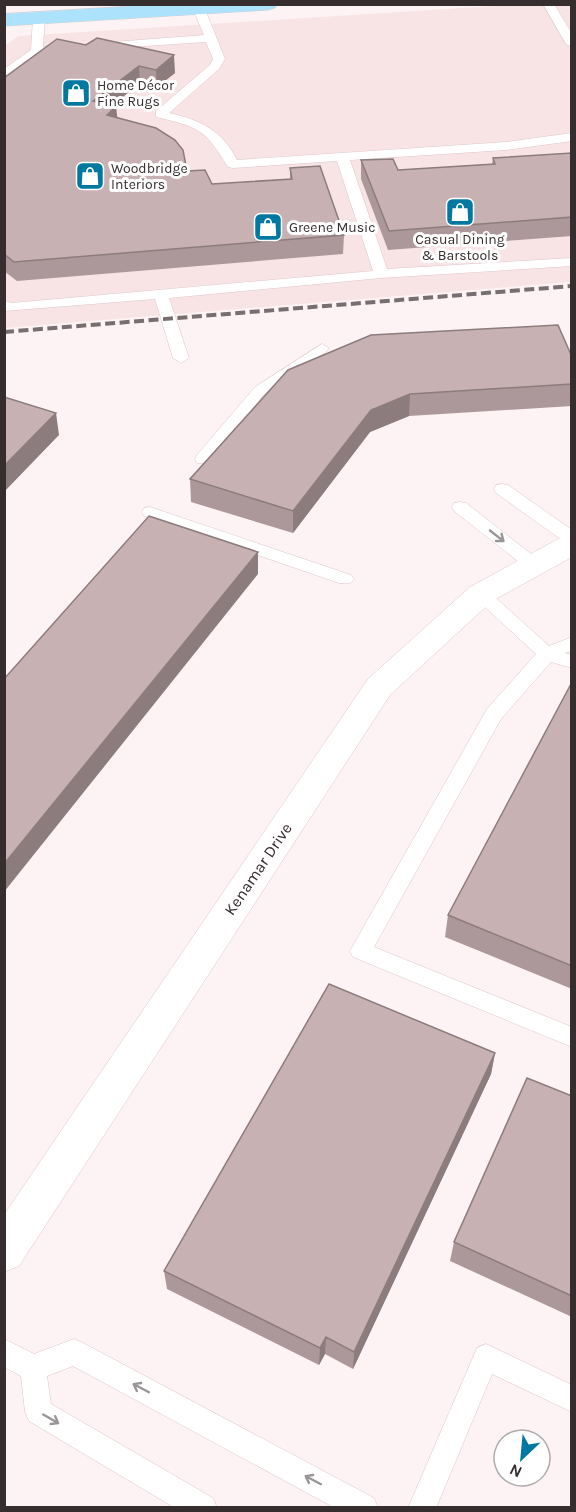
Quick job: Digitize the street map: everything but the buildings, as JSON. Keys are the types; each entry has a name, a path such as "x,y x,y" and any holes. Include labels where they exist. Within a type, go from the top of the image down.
{"main road":[{"path":"4,20 268,4"}],"street":[{"name":"Kenamar Drive","path":"4,1252 379,687 482,594 572,544"}],"lane":[{"path":"548,4 572,44"},
{"path":"199,9 219,59 215,67 160,114 192,122 211,132 225,146 233,164 506,146 572,137"},
{"path":"37,51 39,18"},
{"path":"4,75 37,51 211,38"},
{"path":"342,156 381,274"},
{"path":"4,305 9,308 161,296 381,274 572,262"},
{"path":"161,296 181,358"},
{"path":"202,459 260,390 322,348"},
{"path":"502,489 572,539"},
{"path":"460,507 534,565"},
{"path":"150,512 345,579"},
{"path":"482,594 547,654 572,662"},
{"path":"572,643 547,654 494,714 361,951 572,1037"},
{"path":"4,1352 33,1368"},
{"path":"33,1368 74,1352 364,1508"},
{"path":"422,1508 486,1357 572,1399"},
{"path":"33,1368 38,1412 203,1508"}],"shaded area":[{"path":"509,5 571,5 571,282 5,328 4,46 19,36"}],"railway":[{"path":"4,332 572,286"}],"place":[{"name":"Home Décor Fine Rugs","path":"76,93"},
{"name":"Woodbridge Interiors","path":"90,176"},
{"name":"Casual Dining & Barstools","path":"460,212"},
{"name":"Greene Music","path":"268,227"}]}
